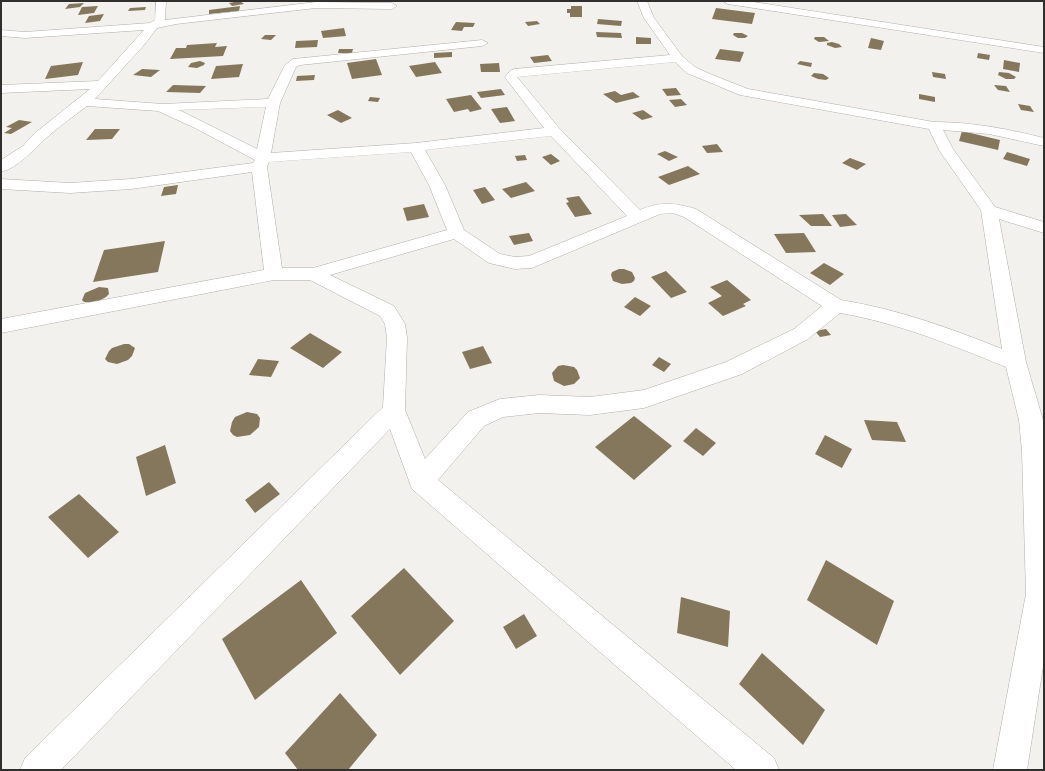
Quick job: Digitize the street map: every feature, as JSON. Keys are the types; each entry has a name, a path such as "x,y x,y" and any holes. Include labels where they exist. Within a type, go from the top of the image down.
{"street":[{"path":"1,167 28,150 40,136 84,102 102,85 140,43 153,26 160,21 161,1"},
{"path":"642,1 649,18 678,58 691,70 745,92 934,126 967,128 1044,142"},
{"path":"728,1 1044,50"},
{"path":"1,33 32,34 153,26 176,21 320,3 392,6"},
{"path":"1,45 14,34"},
{"path":"274,274 261,163 273,103 291,65 297,62 482,43"},
{"path":"638,217 598,179 584,161 554,131 511,77 514,73 678,58"},
{"path":"1,89 102,85"},
{"path":"84,102 160,107 273,103"},
{"path":"160,107 200,125 261,163"},
{"path":"934,126 946,150 989,210 1015,362 1031,420 1042,595 1010,770"},
{"path":"1,184 70,188 131,184 261,163 554,131"},
{"path":"416,147 437,186 456,233 496,259 515,263 532,262 657,209 674,208 690,213 836,306 867,311 944,334 1015,362"},
{"path":"989,210 1044,228"},
{"path":"1,326 274,274 313,274 456,233"},
{"path":"313,274 387,311 395,324 397,338 394,410 421,481 762,770"},
{"path":"421,481 476,419 500,408 539,404 590,406 644,400 734,368 801,334 836,306"},
{"path":"37,770 394,410"}],"building":[{"path":"240,1 244,4 232,6 229,3"},
{"path":"84,3 80,7 65,9 69,4"},
{"path":"98,6 94,13 78,15 82,7"},
{"path":"240,6 239,11 209,14 209,10"},
{"path":"571,6 582,6 582,17 570,17 570,13 567,13 567,9 571,9"},
{"path":"146,7 145,10 128,11 130,8"},
{"path":"716,8 755,13 752,24 712,19"},
{"path":"104,14 100,21 85,23 89,16"},
{"path":"598,19 622,21 621,26 597,24"},
{"path":"537,21 540,24 528,26 525,22"},
{"path":"456,22 475,23 473,27 464,27 462,31 451,30"},
{"path":"344,28 346,36 323,38 321,31"},
{"path":"596,32 621,33 622,38 597,37"},
{"path":"734,33 742,33 748,36 745,38 738,38 733,35"},
{"path":"265,35 276,35 271,40 261,39"},
{"path":"636,37 651,38 651,44 636,44"},
{"path":"815,37 824,37 829,41 819,42 814,39"},
{"path":"871,38 884,41 881,50 868,48"},
{"path":"318,40 317,47 295,48 296,41"},
{"path":"832,42 839,44 842,47 835,48 827,45 827,43"},
{"path":"217,43 215,47 227,46 223,56 170,59 176,48 186,48 187,45"},
{"path":"339,49 353,49 352,53 338,53"},
{"path":"720,49 744,52 740,62 715,59"},
{"path":"452,52 452,57 434,58 434,53"},
{"path":"978,53 990,55 989,60 977,58"},
{"path":"548,55 552,61 534,63 530,57"},
{"path":"376,59 382,75 352,79 347,63"},
{"path":"1004,60 1020,63 1019,72 1003,69"},
{"path":"200,61 205,63 204,65 197,68 188,67 191,63"},
{"path":"800,61 812,63 811,67 797,64"},
{"path":"83,62 78,75 45,79 51,66"},
{"path":"435,62 442,73 416,77 409,66"},
{"path":"499,63 500,72 481,72 480,64"},
{"path":"243,64 239,77 211,79 216,66"},
{"path":"142,69 160,70 151,77 133,75"},
{"path":"932,72 945,74 946,79 933,77"},
{"path":"999,72 1009,73 1016,77 1014,79 1006,79 998,75"},
{"path":"814,73 823,74 829,78 826,80 818,79 811,76"},
{"path":"315,75 314,80 296,81 297,76"},
{"path":"173,85 206,86 200,93 166,92"},
{"path":"994,85 1006,86 1010,92 998,90"},
{"path":"676,88 681,95 667,96 662,89"},
{"path":"501,89 505,95 481,98 477,92"},
{"path":"615,91 621,95 633,92 640,97 616,103 603,94"},
{"path":"919,94 935,97 935,102 919,99"},
{"path":"471,95 482,109 470,112 468,109 454,112 446,99"},
{"path":"370,97 380,98 378,102 368,101"},
{"path":"681,99 687,105 675,107 669,100"},
{"path":"1018,104 1030,106 1034,112 1021,110"},
{"path":"507,107 515,121 500,123 491,109"},
{"path":"338,110 352,118 341,123 327,115"},
{"path":"643,110 653,117 642,120 632,113"},
{"path":"19,120 32,122 11,134 4,133 12,128 6,127"},
{"path":"95,129 120,129 112,139 86,140"},
{"path":"962,131 1000,140 998,150 959,141"},
{"path":"717,144 723,152 707,153 702,146"},
{"path":"665,151 678,157 669,161 657,154"},
{"path":"1007,152 1030,159 1027,166 1003,159"},
{"path":"551,154 560,161 551,165 542,157"},
{"path":"525,155 527,160 517,161 515,156"},
{"path":"850,158 866,164 857,170 842,163"},
{"path":"688,166 700,174 669,185 658,177"},
{"path":"526,182 535,191 511,198 502,189"},
{"path":"178,185 176,194 161,196 164,187"},
{"path":"485,187 495,200 482,204 473,190"},
{"path":"579,196 592,214 575,217 566,203 569,202 566,198"},
{"path":"424,204 429,217 407,221 403,208"},
{"path":"823,214 832,226 811,226 799,215"},
{"path":"846,214 857,225 840,227 832,215"},
{"path":"529,233 533,241 514,245 509,236"},
{"path":"804,233 816,252 786,253 774,234"},
{"path":"165,241 158,272 93,282 104,250"},
{"path":"824,263 844,274 830,285 810,273"},
{"path":"619,269 632,272 635,278 634,281 631,283 622,284 613,281 611,275 612,272"},
{"path":"666,271 687,292 671,298 651,277"},
{"path":"727,280 751,300 743,304 746,306 723,316 708,303 722,296 710,287"},
{"path":"99,287 108,288 109,294 97,302 84,302 82,300 85,293"},
{"path":"635,297 651,306 640,316 624,307"},
{"path":"826,329 831,335 820,337 815,331"},
{"path":"310,333 342,352 323,368 290,348"},
{"path":"129,344 135,348 132,356 128,360 117,364 108,362 105,359 112,348"},
{"path":"483,346 492,363 470,369 462,352"},
{"path":"659,357 671,364 664,372 652,365"},
{"path":"258,359 279,361 271,377 249,375"},
{"path":"563,365 574,367 577,370 580,378 574,384 564,386 554,381 552,373 558,366"},
{"path":"247,412 257,414 260,418 259,427 250,435 237,437 233,435 230,431 235,417"},
{"path":"634,416 672,446 634,480 595,447"},
{"path":"864,420 897,422 906,442 872,440"},
{"path":"696,428 716,443 703,456 683,441"},
{"path":"825,435 852,449 842,468 815,454"},
{"path":"165,445 176,483 146,496 136,457"},
{"path":"269,482 280,494 255,513 245,500"},
{"path":"79,494 119,532 88,558 48,517"},
{"path":"826,560 894,601 877,645 807,600"},
{"path":"404,568 454,621 400,675 351,616"},
{"path":"301,580 337,633 255,700 222,639"},
{"path":"681,597 730,611 728,647 677,633"},
{"path":"524,614 537,636 516,649 503,627"},
{"path":"762,653 825,710 803,745 739,684"},
{"path":"340,693 377,735 348,770 298,770 285,753"}]}
